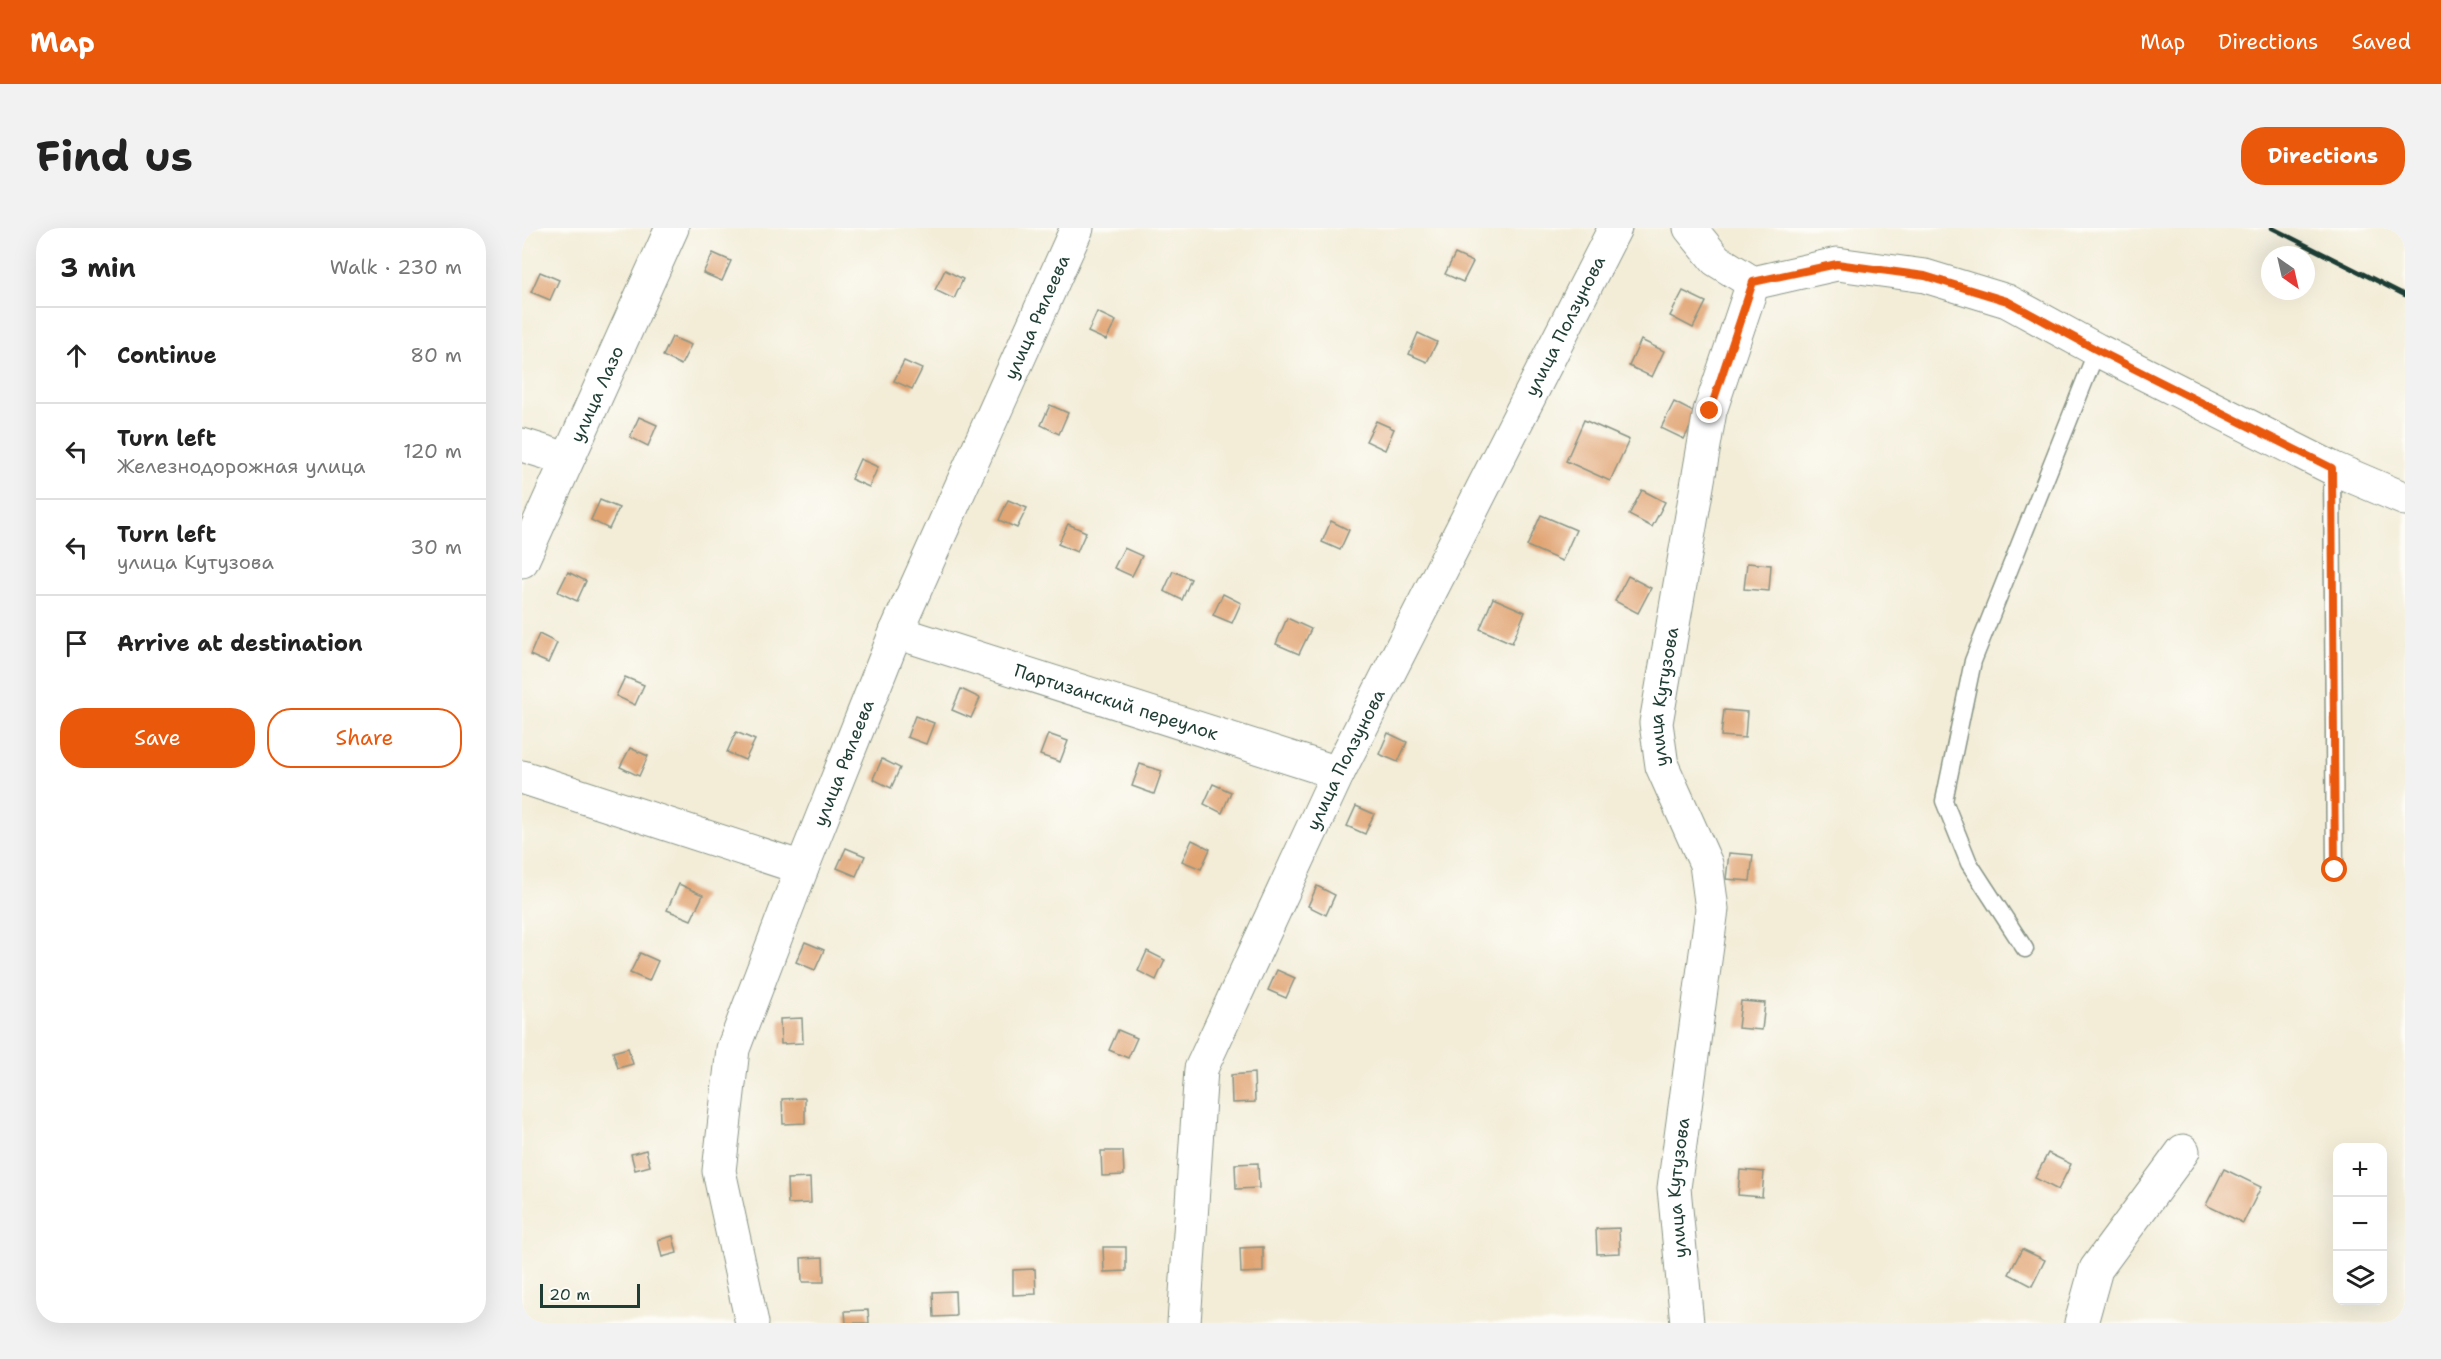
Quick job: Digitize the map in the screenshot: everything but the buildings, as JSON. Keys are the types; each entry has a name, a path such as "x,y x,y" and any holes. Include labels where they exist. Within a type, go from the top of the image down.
{"street":[{"name":"улица Лазо","path":"522,561 672,228"},
{"name":"улица Рылеева","path":"752,1323 719,1171 733,1049 896,632 1077,228"},
{"name":"улица Ползунова","path":"1184,1323 1201,1069 1338,773 1615,228"},
{"path":"1690,228 1716,260 1753,282 1837,264 1925,276 2007,301 2097,350 2332,468 2405,499"},
{"name":"улица Кутузова","path":"1687,1323 1674,1188 1712,909 1706,864 1662,766 1656,723 1710,411 1753,282"},
{"path":"522,445 567,459"},
{"name":"Партизанский переулок","path":"896,632 1338,773"},
{"path":"522,777 802,868"},
{"path":"2082,1323 2096,1269 2183,1151"}],"lane":[{"path":"2025,949 1969,863 1944,801 1973,661 2097,350"},
{"path":"2332,468 2335,870"}],"railway":[{"path":"2272,228 2405,295"}],"route":[{"path":"1710,411 1753,282 1837,264 1925,276 2007,301 2097,350 2332,468 2335,870"}]}
